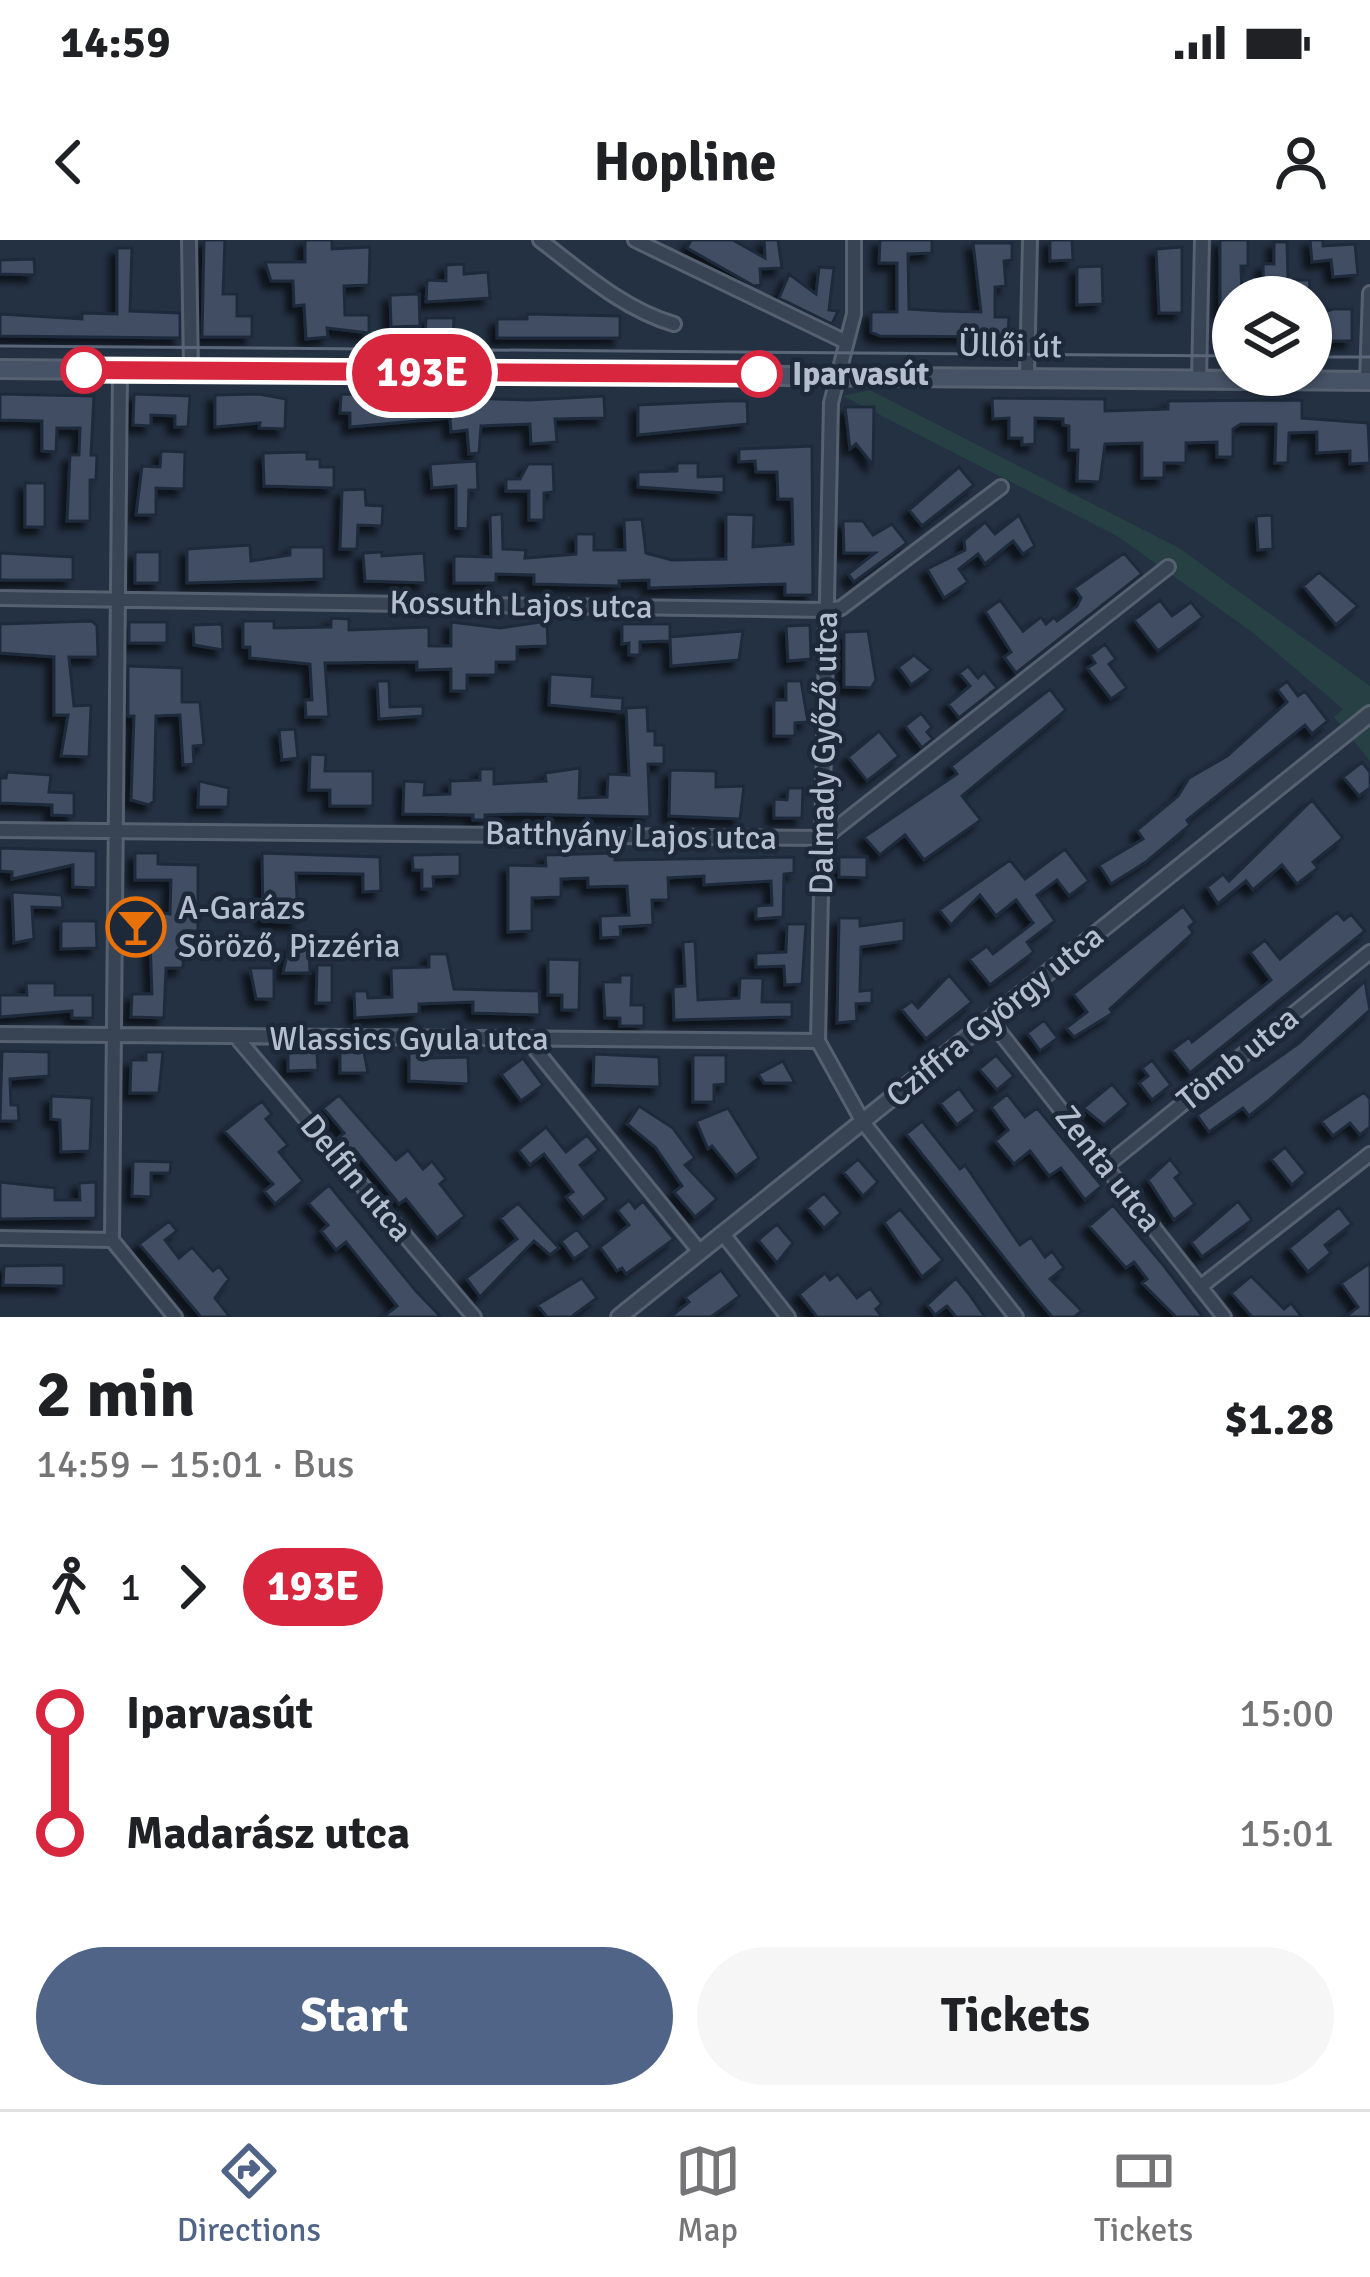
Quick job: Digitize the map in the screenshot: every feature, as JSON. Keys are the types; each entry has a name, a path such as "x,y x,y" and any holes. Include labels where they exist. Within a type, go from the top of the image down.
{"main road":[{"name":"Üllői út","path":"0,369 1369,381"}],"street":[{"path":"189,240 191,371"},
{"path":"540,240 593,282 652,317 674,324"},
{"path":"635,240 844,340"},
{"name":"Dalmady Győző utca","path":"818,1041 832,390 854,314 854,240"},
{"path":"1027,376 1030,240"},
{"path":"1199,379 1202,240"},
{"path":"1369,381 1370,293"},
{"path":"120,370 112,1240 175,1317"},
{"path":"826,610 841,608 1001,487"},
{"name":"Batthyány Lajos utca","path":"0,830 824,838 840,831 1168,567"},
{"name":"Kossuth Lajos utca","path":"0,598 826,610"},
{"name":"Cziffra György utca","path":"619,1317 1367,722"},
{"name":"Tömb utca","path":"1106,1166 1370,952"},
{"name":"Zenta utca","path":"991,1021 1224,1317"},
{"name":"Wlassics Gyula utca","path":"0,1034 818,1041"},
{"name":"Delfin utca","path":"237,1038 474,1317"},
{"path":"527,1039 700,1252"},
{"path":"818,1041 863,1122 1016,1317"},
{"path":"1200,1287 1370,1154"},
{"path":"723,1234 788,1317"},
{"path":"0,1238 112,1240"}],"green space":[{"path":"870,390 1179,548 1370,686 1370,761 1334,717 1343,709 1252,632 1117,536 843,396"}],"building":[{"path":"204,240 225,240 223,294 237,294 237,316 252,316 252,337 202,337"},
{"path":"305,240 332,240 332,249 370,247 369,285 344,286 345,315 369,315 369,333 327,328 328,337 306,339 304,305 294,306 293,281 271,281 265,262 305,262"},
{"path":"691,240 733,240 765,258 764,240 778,240 782,268 760,269 761,285 754,286 687,248"},
{"path":"880,240 932,240 932,253 908,254 909,309 981,312 973,243 1012,243 1012,260 1004,261 1006,286 995,287 995,317 1009,317 1008,337 880,336 871,332 871,312 897,312 897,263 879,263"},
{"path":"1050,240 1072,240 1073,260 1050,261"},
{"path":"1220,240 1248,240 1248,266 1241,266 1241,276 1220,276"},
{"path":"1310,240 1323,240 1323,246 1355,244 1358,275 1333,277 1331,260 1312,262"},
{"path":"1274,242 1287,242 1288,276 1263,276 1263,264 1274,264"},
{"path":"1182,247 1182,313 1159,313 1156,249"},
{"path":"117,248 132,248 130,311 180,313 180,338 0,336 0,314 82,319 82,313 117,314"},
{"path":"34,259 35,275 0,274 0,260"},
{"path":"464,264 464,274 488,272 490,298 426,302 427,280 446,281 446,265"},
{"path":"1102,266 1103,304 1077,305 1077,267"},
{"path":"819,267 834,268 829,310 838,311 832,324 779,298 789,274 816,294"},
{"path":"419,294 420,326 391,327 390,295"},
{"path":"1332,309 1352,309 1352,341 1332,341"},
{"path":"527,314 620,316 620,338 497,338 497,319 527,319"},
{"path":"426,318 454,318 453,340 425,339"},
{"path":"0,394 94,396 91,455 97,455 96,480 90,480 90,521 67,521 70,455 79,455 80,428 57,428 56,452 42,451 42,421 0,420"},
{"path":"134,394 190,396 188,427 175,427 175,416 151,415 151,426 133,425"},
{"path":"341,394 529,400 604,396 605,418 555,419 557,442 531,444 530,424 481,426 479,453 469,454 467,430 451,432 450,418 350,427 350,413 340,413"},
{"path":"215,395 286,399 285,429 259,428 260,423 215,427"},
{"path":"992,398 1105,399 1105,411 1168,409 1168,401 1302,400 1302,418 1368,423 1370,463 1350,464 1350,451 1317,453 1317,432 1289,433 1288,463 1275,463 1276,424 1241,424 1233,429 1233,457 1217,457 1217,442 1186,443 1186,463 1164,463 1164,478 1142,478 1142,443 1105,444 1100,482 1077,481 1078,450 1069,450 1069,426 1063,425 1063,419 1035,418 1035,444 1022,445 1022,438 1009,438 1009,418 993,419"},
{"path":"747,401 748,424 638,435 638,405"},
{"path":"845,407 874,407 873,465 856,444 850,449"},
{"path":"812,446 813,595 785,595 785,584 649,588 649,580 619,581 619,586 534,584 534,575 496,574 496,583 454,583 454,556 491,557 490,515 502,514 503,549 526,550 525,558 576,554 576,534 594,534 594,550 625,550 624,520 642,519 646,553 672,560 726,559 726,514 754,515 753,547 793,544 792,499 778,499 777,472 756,472 755,461 739,462 739,449"},
{"path":"161,451 185,452 184,489 156,488 156,515 136,515 142,466 160,467"},
{"path":"307,452 307,459 320,459 320,467 334,467 334,488 264,486 263,453"},
{"path":"477,461 478,490 469,490 468,529 456,528 456,486 432,488 430,464"},
{"path":"677,463 698,463 698,477 724,476 724,493 638,487 638,472 677,471"},
{"path":"528,464 553,464 554,492 544,493 544,520 529,520 529,491 506,491 506,479 520,479"},
{"path":"959,467 974,485 922,526 909,510"},
{"path":"25,483 45,483 45,527 25,527"},
{"path":"365,489 366,505 383,506 382,526 358,525 357,549 340,549 342,490"},
{"path":"1019,515 1035,546 1023,554 1013,541 985,564 978,554 959,569 968,582 944,598 927,569 965,550 964,540 985,522 995,534"},
{"path":"1272,515 1273,549 1258,550 1256,516"},
{"path":"843,521 863,521 873,535 892,524 907,543 854,582 848,574 875,553 844,553"},
{"path":"250,545 251,561 290,555 290,547 324,547 324,579 187,583 187,549"},
{"path":"135,552 160,552 160,583 135,583"},
{"path":"382,552 382,556 424,553 426,583 365,581 363,553"},
{"path":"0,553 73,557 73,580 0,580"},
{"path":"1124,553 1142,574 1016,673 1004,657 1011,652 985,611 1000,600 1023,631 1041,617 1046,624 1054,617 1057,621 1077,606 1081,598 1074,588"},
{"path":"1319,572 1358,606 1336,625 1303,586"},
{"path":"1160,600 1172,616 1191,602 1203,617 1158,651 1134,620"},
{"path":"331,618 349,619 349,630 429,627 429,646 451,646 451,622 500,628 547,621 548,646 517,647 517,662 496,662 496,675 467,675 467,691 451,691 451,669 417,670 417,662 325,663 329,717 306,717 305,700 312,700 310,664 250,658 250,647 243,647 243,621 274,621 274,628 331,627"},
{"path":"92,621 97,626 98,657 69,657 74,706 91,705 89,757 61,756 68,715 54,715 54,657 0,653 0,624"},
{"path":"129,622 167,622 167,643 129,643"},
{"path":"222,624 223,650 194,645 193,625"},
{"path":"622,624 670,624 670,641 640,642 640,655 629,655 629,643 622,644"},
{"path":"810,625 811,659 788,661 786,626"},
{"path":"743,631 739,660 671,666 670,637"},
{"path":"868,631 876,680 871,688 844,687 844,632"},
{"path":"1105,644 1116,659 1109,664 1127,688 1111,699 1087,668 1095,663 1090,655"},
{"path":"914,655 932,670 911,685 898,667"},
{"path":"128,666 182,668 182,702 200,702 204,745 193,746 194,764 183,765 180,715 156,716 154,801 149,805 131,800 134,716 128,716"},
{"path":"968,666 978,678 984,672 997,688 959,718 948,704 970,686 959,673"},
{"path":"550,674 593,677 592,696 623,698 622,712 549,705"},
{"path":"377,681 389,681 390,707 423,706 423,716 379,719"},
{"path":"786,681 801,681 808,722 795,723 795,736 774,736 774,700 786,700"},
{"path":"1287,681 1298,696 1305,691 1328,721 1312,734 1305,725 1187,820 1190,825 1146,862 1111,884 1099,865 1143,839 1137,830 1178,796 1189,778 1227,756 1287,702 1277,689"},
{"path":"1050,689 1066,710 962,796 981,820 924,860 905,835 880,855 864,837 957,774 951,766"},
{"path":"647,707 648,731 655,731 655,745 664,745 664,764 648,764 650,817 523,814 473,820 473,815 403,814 404,781 425,782 424,795 450,794 450,781 480,780 480,769 494,769 494,784 546,781 545,773 580,768 579,798 607,797 608,774 629,775 626,708"},
{"path":"921,713 932,727 927,732 933,739 922,748 905,726"},
{"path":"295,729 298,758 282,760 279,730"},
{"path":"879,731 899,756 867,781 848,757"},
{"path":"310,754 326,755 325,771 373,771 373,806 330,806 330,790 309,790"},
{"path":"1362,762 1370,772 1370,788 1359,796 1343,777"},
{"path":"670,770 716,771 716,787 744,786 740,819 669,816"},
{"path":"7,772 51,775 49,792 74,793 74,816 52,815 52,805 0,803 0,778 6,778"},
{"path":"199,781 229,788 228,807 198,807"},
{"path":"788,788 803,788 802,818 774,818 774,799 787,800"},
{"path":"1312,800 1343,838 1313,862 1318,868 1297,884 1282,865 1253,890 1246,881 1218,904 1207,887 1223,874 1229,881"},
{"path":"0,848 96,851 96,888 73,887 73,865 12,879 12,872 0,871"},
{"path":"1065,849 1089,881 1069,896 1057,880 1037,895 1055,921 1027,942 1034,952 990,985 969,959 987,946 993,954 1033,923 1016,900 996,916 980,895 951,925 939,910 1010,860 1025,879"},
{"path":"135,853 158,853 158,864 198,865 198,931 184,931 183,968 166,968 164,1018 131,1017 132,994 152,994 150,940 162,937 163,913 170,914 171,880 135,880"},
{"path":"262,853 380,857 381,891 363,892 363,874 296,873 298,923 263,921"},
{"path":"615,853 615,860 794,857 794,873 784,874 783,917 756,919 756,906 772,905 771,881 704,885 704,876 668,878 669,900 652,900 653,925 620,927 621,937 601,938 600,916 629,915 627,886 588,887 588,878 561,879 561,897 532,898 532,931 508,932 508,865 546,866 545,855"},
{"path":"460,854 460,876 433,877 434,889 422,889 422,870 413,870 412,855"},
{"path":"839,857 867,857 867,878 839,877"},
{"path":"12,892 62,895 63,908 32,907 34,939 14,943"},
{"path":"1183,906 1195,922 1189,927 1193,933 1110,1009 1113,1013 1074,1037 1066,1028 1087,1012 1073,994"},
{"path":"1337,912 1344,920 1351,914 1365,931 1190,1073 1172,1050 1189,1037 1192,1042 1271,980 1250,952 1265,940 1280,959"},
{"path":"839,918 860,918 860,926 904,920 904,941 861,947 860,991 872,990 872,1003 856,1004 857,1021 837,1023"},
{"path":"61,921 96,921 97,948 61,949"},
{"path":"787,924 806,924 802,984 785,985 784,966 756,967 756,953 786,952"},
{"path":"695,941 698,1000 739,998 740,978 763,978 762,1002 792,1002 792,1017 674,1020 673,987 685,986 683,942"},
{"path":"289,946 309,946 310,973 283,973"},
{"path":"429,954 447,954 454,989 539,991 540,1015 473,1013 473,1002 419,1004 419,1014 355,1018 354,991 367,991 368,998 392,997 391,968 429,967"},
{"path":"548,959 580,960 579,1010 562,1010 562,995 548,995"},
{"path":"317,965 332,965 332,1003 316,1003"},
{"path":"250,968 274,968 274,999 256,999"},
{"path":"620,975 632,975 631,1005 644,1005 644,1026 620,1026 620,1018 605,1018 603,982 620,982"},
{"path":"949,975 972,1002 926,1039 901,1009 912,1001 918,1008"},
{"path":"1365,981 1370,1010 1249,1116 1243,1108 1209,1132 1197,1115 1299,1043"},
{"path":"26,983 55,983 55,995 93,995 93,1018 72,1018 72,1011 0,1017 0,995 27,995"},
{"path":"1044,1020 1058,1038 1040,1051 1027,1033"},
{"path":"2,1051 49,1052 49,1076 10,1079 11,1105 18,1105 19,1121 0,1121"},
{"path":"146,1052 163,1052 159,1093 130,1093 131,1060 146,1060"},
{"path":"317,1052 318,1070 288,1071 288,1053"},
{"path":"340,1052 364,1052 368,1073 340,1073"},
{"path":"431,1052 431,1058 468,1057 469,1084 409,1081 409,1053"},
{"path":"594,1054 659,1057 660,1087 593,1085"},
{"path":"693,1055 726,1055 726,1084 714,1085 714,1102 693,1102"},
{"path":"996,1055 1014,1076 997,1090 979,1069"},
{"path":"523,1058 543,1085 521,1101 501,1074"},
{"path":"1152,1060 1171,1085 1152,1100 1139,1083 1148,1076 1142,1068"},
{"path":"783,1061 795,1083 764,1083 758,1074"},
{"path":"1112,1084 1129,1104 1104,1125 1083,1108"},
{"path":"959,1088 976,1111 957,1125 940,1103"},
{"path":"1364,1092 1370,1099 1370,1127 1360,1135 1350,1123 1333,1136 1321,1121"},
{"path":"1007,1094 1025,1117 1037,1108 1102,1186 1085,1200 1061,1168 1049,1176 1030,1151 1014,1164 995,1141 1008,1130 991,1107"},
{"path":"339,1095 396,1160 408,1150 423,1169 432,1161 446,1179 440,1184 465,1216 437,1238 406,1199 399,1204 354,1149 350,1153 338,1138 344,1133 323,1108"},
{"path":"51,1096 92,1098 90,1151 61,1152 60,1120 51,1119"},
{"path":"262,1101 272,1114 266,1119 288,1145 279,1152 303,1181 275,1204 264,1191 273,1184 224,1131"},
{"path":"639,1106 673,1128 695,1158 685,1165 717,1199 695,1217 674,1192 682,1186 655,1147 627,1124"},
{"path":"728,1108 759,1158 736,1176 712,1146 708,1149 696,1121"},
{"path":"922,1121 960,1169 965,1165 1020,1245 1031,1237 1045,1257 1052,1251 1064,1268 1050,1279 1082,1311 1074,1317 1052,1317 906,1134"},
{"path":"546,1127 566,1152 587,1135 599,1150 580,1165 607,1199 583,1218 566,1197 573,1192 544,1154 530,1165 518,1150"},
{"path":"1285,1147 1306,1173 1292,1185 1271,1159"},
{"path":"858,1159 878,1182 863,1196 843,1172"},
{"path":"1170,1159 1181,1173 1175,1178 1195,1204 1174,1220 1148,1180"},
{"path":"133,1161 171,1162 170,1173 151,1173 151,1197 132,1196"},
{"path":"0,1182 55,1188 55,1200 80,1200 79,1183 96,1182 96,1218 0,1219"},
{"path":"329,1185 441,1317 383,1317 397,1306 346,1242 336,1250 321,1231 328,1225 308,1203"},
{"path":"824,1193 841,1213 824,1228 807,1208"},
{"path":"629,1200 635,1208 643,1201 674,1239 626,1274 622,1268 617,1271 600,1247 629,1225 617,1210"},
{"path":"1238,1201 1252,1220 1202,1257 1191,1242"},
{"path":"518,1203 559,1248 550,1255 534,1241 480,1297 466,1278 517,1239 500,1218"},
{"path":"1113,1205 1203,1317 1176,1317 1142,1283 1147,1279 1134,1262 1126,1268 1089,1226"},
{"path":"1339,1207 1352,1224 1325,1245 1331,1253 1308,1272 1289,1248"},
{"path":"900,1209 943,1260 922,1277 884,1222"},
{"path":"169,1221 177,1231 165,1240 179,1258 192,1247 213,1271 219,1266 229,1279 215,1298 230,1317 201,1317 139,1244"},
{"path":"777,1224 793,1243 777,1263 758,1240"},
{"path":"577,1229 591,1247 574,1259 561,1241"},
{"path":"1370,1263 1370,1317 1345,1317 1358,1307 1341,1283"},
{"path":"64,1265 64,1286 3,1285 4,1266"},
{"path":"721,1270 740,1296 711,1317 670,1317 689,1302 685,1297"},
{"path":"825,1273 830,1280 838,1274 857,1298 870,1288 882,1304 876,1309 882,1317 817,1317 799,1294"},
{"path":"1251,1276 1284,1309 1291,1303 1302,1317 1252,1317 1231,1293"},
{"path":"582,1278 597,1298 571,1317 547,1317 537,1305"},
{"path":"956,1278 985,1317 956,1317 947,1306 935,1315 927,1305"}],"tram line":[{"path":"0,346 1212,356"},
{"path":"1332,357 1370,357"}],"bus line":[{"name":"193E","path":"84,370 759,374"}],"place":[{"name":"Iparvasút","path":"759,374"},
{"name":"A-Garázs Söröző, Pizzéria","path":"136,927"}]}
